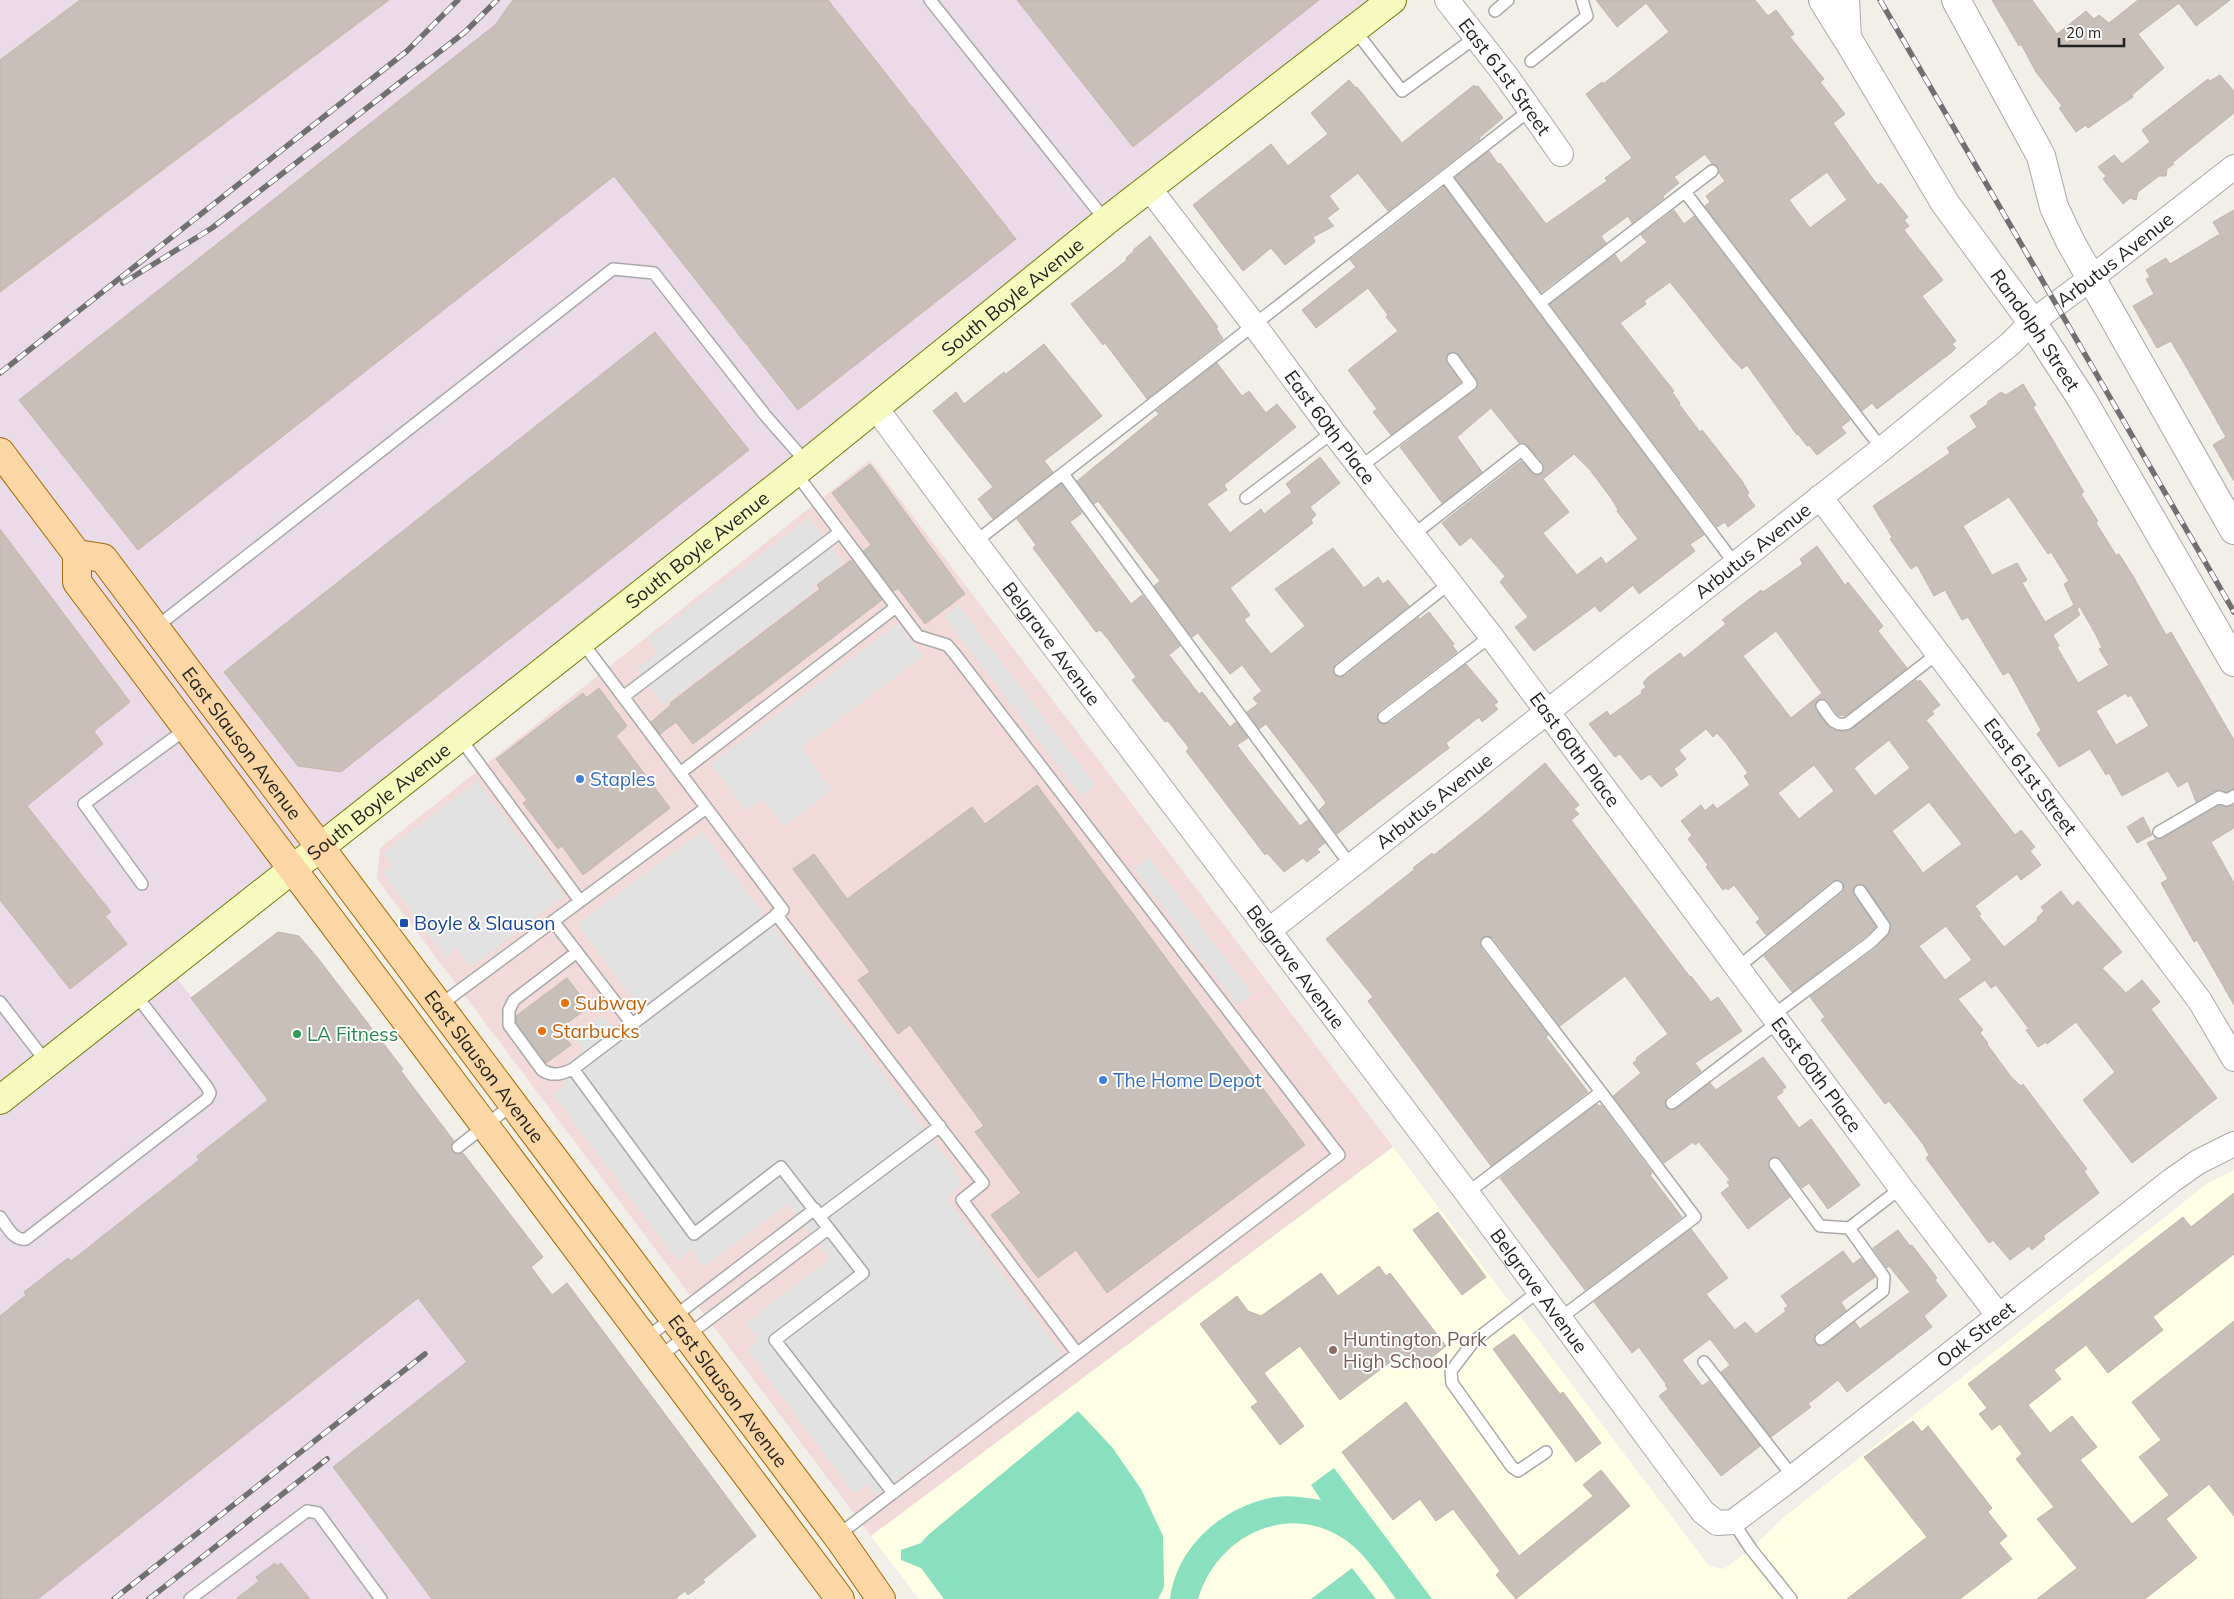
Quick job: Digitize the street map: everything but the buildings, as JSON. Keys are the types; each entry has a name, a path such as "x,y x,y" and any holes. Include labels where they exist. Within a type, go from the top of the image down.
{"main road":[{"name":"South Boyle Avenue","path":"0,1100 582,642 1106,222 1390,0"},
{"path":"0,452 77,554"},
{"name":"East Slauson Avenue","path":"840,1599 77,582 77,554 103,558 837,1536 881,1599"}],"street":[{"name":"East 61st Street","path":"1447,0 1561,154"},
{"path":"1823,0 1847,38"},
{"name":"Randolph Street","path":"1845,0 1847,38 1945,203 2032,322 2083,402 2234,662"},
{"path":"1956,0 2041,156 2054,207 2090,279 2234,530"},
{"name":"Arbutus Avenue","path":"1268,931 1882,449 2010,344 2032,322 2234,167"},
{"name":"East 60th Place","path":"1149,188 1255,326 1333,432 1491,636 1736,968 1998,1315"},
{"name":"Belgrave Avenue","path":"876,408 975,542 1467,1193 1703,1512 1725,1522"},
{"name":"East 61st Street","path":"1820,497 2200,1001 2234,1059"},
{"name":"Oak Street","path":"1725,1522 1793,1477 2191,1166 2234,1144"}],"lane":[{"path":"930,0 1106,222"},
{"path":"1495,10 1508,0"},
{"path":"1531,61 1587,16 1582,0"},
{"path":"1354,28 1402,91 1476,37"},
{"path":"975,542 1255,326 1530,110"},
{"path":"1540,303 1712,171"},
{"path":"1445,176 1735,564"},
{"path":"1685,192 1882,449"},
{"path":"155,628 613,268 654,273 765,415 801,468 840,532 918,636 947,645 1339,1155 837,1536"},
{"path":"1360,467 1471,384 1453,359"},
{"path":"1246,498 1333,432"},
{"path":"1413,535 1522,450 1537,468"},
{"path":"1063,474 1351,866"},
{"path":"623,697 840,532"},
{"path":"1340,670 1450,583"},
{"path":"680,772 896,607"},
{"path":"1384,717 1491,636"},
{"path":"576,952 514,1000 507,1017 509,1025 542,1070 547,1073 558,1074 573,1069 783,910 582,642"},
{"path":"1822,706 1835,724 1841,726 1848,723 1937,654"},
{"path":"142,884 84,804 186,729"},
{"path":"460,738 580,901"},
{"path":"2158,832 2219,797 2227,800 2234,796"},
{"path":"440,1005 706,808"},
{"path":"1736,968 1837,887"},
{"path":"1672,1103 1883,930 1884,926 1881,919 1860,892"},
{"path":"776,914 983,1183 962,1200 1077,1353"},
{"path":"553,921 632,1024"},
{"path":"1487,943 1695,1217 1559,1319"},
{"path":"0,1217 16,1237 21,1240 26,1239 207,1099 210,1093 207,1088 135,994"},
{"path":"0,1002 47,1063"},
{"path":"573,1069 694,1234 781,1167 863,1273 775,1340 893,1493"},
{"path":"1467,1193 1601,1092"},
{"path":"458,1147 513,1104"},
{"path":"652,1348 817,1213 940,1126"},
{"path":"1775,1164 1820,1226 1849,1228 1901,1188"},
{"path":"1821,1339 1883,1291 1884,1277 1849,1228"},
{"path":"652,1348 680,1327 828,1229"},
{"path":"1539,1291 1474,1341 1451,1371 1452,1383 1512,1467 1518,1471 1546,1452"},
{"path":"1704,1362 1793,1477"},
{"path":"190,1599 307,1510 318,1513 381,1599"},
{"path":"1725,1522 1751,1549 1791,1599"}],"shaded area":[{"path":"0,0 1391,0 167,965 567,1495 435,1599 0,1599"},
{"path":"870,460 1393,1147 871,1536 377,879 380,848"},
{"path":"809,518 844,564 812,588 814,592 663,705 636,669 658,653 648,639"},
{"path":"958,605 1095,785 1081,796 944,616"},
{"path":"898,623 923,656 801,748 832,790 784,827 763,799 746,811 711,764"},
{"path":"477,781 564,896 471,967 457,948 445,957 383,873 393,865 383,853"},
{"path":"702,832 956,1171 959,1186 947,1199 1063,1355 875,1495 867,1484 854,1494 747,1349 759,1340 746,1323 830,1259 788,1204 704,1267 691,1250 677,1260 554,1095 567,1084 564,1081 563,1066 584,1051 574,1037 602,1015 614,1030 640,1009 577,924"},
{"path":"1149,857 1252,994 1237,1005 1134,869"},
{"name":"Huntington Park High School","path":"1393,1147 1709,1566 1724,1569 1751,1549 1783,1518 2208,1183 2234,1170 2234,1599 919,1599 871,1536"}],"green space":[{"path":"1078,1411 1112,1447 1141,1489 1163,1536 1164,1587 1158,1599 944,1599 921,1568 901,1560 901,1550 921,1543 928,1535"},
{"path":"1334,1468 1432,1599 1396,1599 1367,1561 1347,1541 1325,1529 1302,1524 1279,1524 1258,1531 1238,1542 1221,1557 1207,1576 1198,1599 1170,1599 1174,1579 1182,1562 1193,1545 1221,1519 1238,1509 1275,1497 1321,1500 1311,1485"},
{"path":"1352,1568 1376,1599 1311,1599"}],"railway":[{"path":"0,373 407,51 458,0"},
{"path":"123,283 212,228 465,32 497,0"},
{"path":"1880,0 2234,612"},
{"path":"114,1599 425,1354"},
{"path":"149,1599 327,1459"}],"place":[{"name":"Staples","path":"580,779"},
{"name":"Boyle & Slauson","path":"404,923"},
{"name":"Subway","path":"565,1003"},
{"name":"Starbucks","path":"542,1031"},
{"name":"LA Fitness","path":"297,1034"},
{"name":"The Home Depot","path":"1103,1080"},
{"name":"Huntington Park High School","path":"1333,1350"}]}
